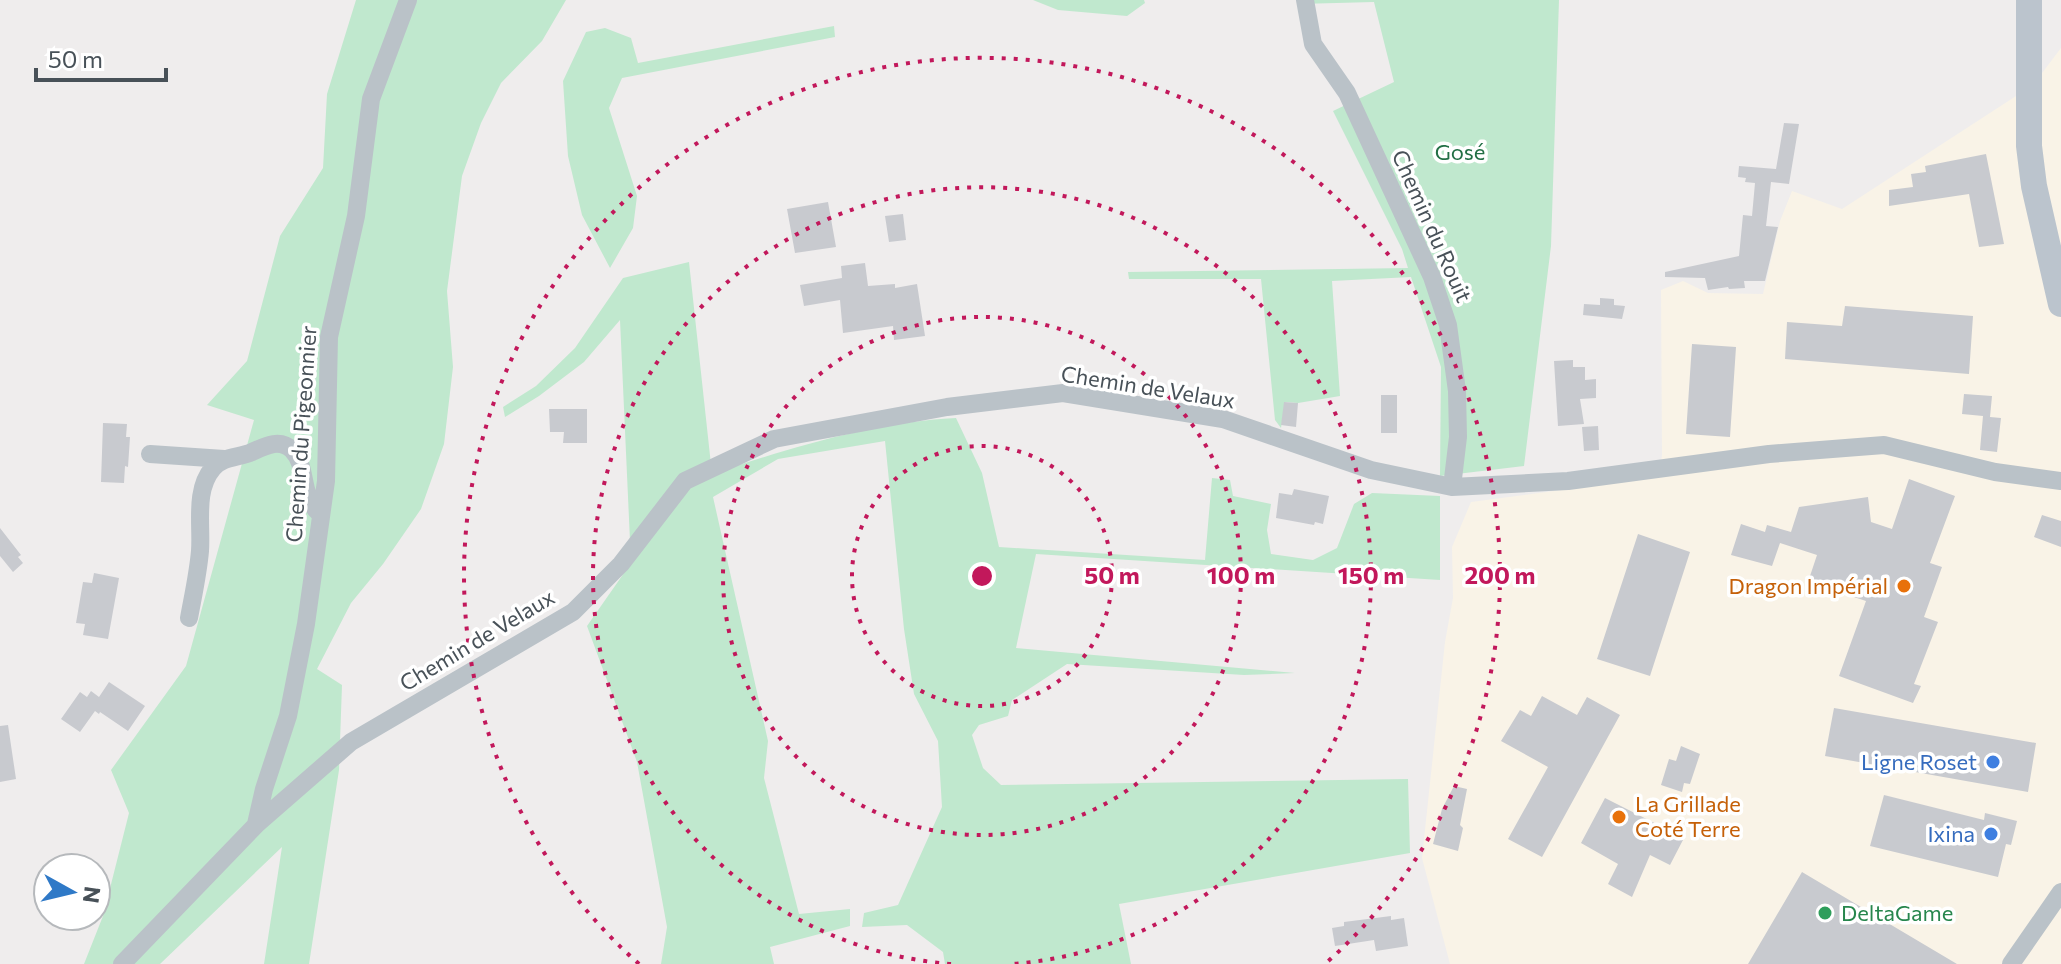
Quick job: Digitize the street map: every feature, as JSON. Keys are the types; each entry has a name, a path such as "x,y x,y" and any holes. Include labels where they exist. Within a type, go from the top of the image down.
{"main road":[{"path":"2029,0 2029,146 2034,186 2061,304"},
{"path":"2043,0 2043,155 2061,248"}],"street":[{"name":"Chemin du Pigeonnier","path":"256,824 288,716 306,624 326,481 329,337 356,216 371,99 408,0"},
{"name":"Chemin du Rouit","path":"1305,0 1313,44 1347,93 1432,277 1448,325 1457,391 1458,437 1452,487"},
{"name":"Chemin de Velaux","path":"256,824 351,742 573,612 621,564 685,481 774,439 947,407 1063,393 1223,419 1371,470 1452,487 1568,481 1769,454 1884,445 1995,472 2061,481"},
{"path":"150,454 224,459 280,444 291,449 298,459 310,505 321,515"},
{"path":"189,618 198,568 201,499 205,481 213,468 224,459"},
{"path":"122,964 256,824"},
{"path":"2011,964 2061,892"}],"shaded area":[{"path":"2061,48 2061,964 1450,964 1422,858 1445,642 1453,598 1452,547 1471,502 1659,477 1662,455 1661,290 1683,281 1708,293 1763,294 1780,221 1792,191 1842,209 2033,85"}],"green space":[{"path":"356,0 566,0 542,41 501,83 481,123 462,176 447,291 453,367 444,444 421,509 351,603 317,669 342,685 339,770 309,964 264,964 282,847 160,964 84,964 97,932 112,932 112,880 129,813 111,770 186,666 254,420 207,405 247,361 280,236 323,168 327,94"},
{"path":"1033,0 1144,0 1145,3 1127,16 1058,10"},
{"name":"Gosé","path":"1298,0 1559,0 1551,246 1524,466 1440,476 1441,367 1411,277 1332,281 1340,396 1298,403 1285,402 1281,428 1275,420 1261,279 1129,279 1128,272 1408,268 1402,249 1333,111 1394,82 1374,2 1299,4"},
{"path":"834,26 835,37 622,78 609,108 637,196 633,228 610,268 582,215 568,156 563,81 586,32 605,28 631,38 638,63"},
{"path":"689,262 712,474 863,431 956,418 982,473 999,547 1205,560 1212,478 1230,480 1233,496 1271,504 1267,530 1271,554 1313,560 1337,548 1354,504 1372,493 1440,496 1440,580 1036,554 1016,648 1295,673 1244,675 1067,664 1012,700 1008,716 979,725 972,735 983,768 1001,785 1408,779 1410,853 1119,904 1131,964 945,964 943,952 907,925 862,927 864,913 898,905 942,807 938,741 914,694 904,629 885,441 778,459 713,497 768,741 764,778 799,914 850,909 850,926 770,947 774,964 661,964 667,927 637,762 587,626 631,563 620,320 584,362 539,396 505,417 503,407 536,386 575,348 623,278"}],"building":[{"path":"1784,123 1799,124 1789,184 1771,182 1766,226 1778,227 1765,281 1744,281 1745,288 1708,290 1705,278 1665,277 1665,272 1739,256 1743,215 1752,216 1755,183 1738,177 1739,166 1776,169"},
{"path":"1986,154 2004,244 1979,247 1969,194 1889,206 1889,190 1913,187 1911,174 1926,172 1925,166"},
{"path":"828,202 836,247 795,253 787,209"},
{"path":"903,214 906,240 889,242 885,216"},
{"path":"865,263 868,286 895,284 895,288 917,284 925,336 894,340 893,326 843,333 840,300 804,306 800,285 842,278 841,266"},
{"path":"1600,298 1614,299 1614,305 1625,306 1622,319 1583,315 1584,304 1600,305"},
{"path":"1845,306 1973,316 1969,374 1785,359 1787,322 1842,326"},
{"path":"1692,344 1736,347 1730,437 1686,434"},
{"path":"1573,360 1573,367 1585,367 1585,380 1596,379 1596,398 1580,399 1584,424 1558,426 1554,361"},
{"path":"1964,394 1992,396 1990,417 2001,418 1997,452 1980,450 1983,416 1962,414"},
{"path":"1381,395 1397,395 1397,433 1381,433"},
{"path":"1284,402 1298,403 1296,427 1281,425"},
{"path":"549,409 587,409 587,443 563,443 564,432 550,432"},
{"path":"103,423 127,424 126,437 130,437 124,483 101,482"},
{"path":"1598,426 1599,450 1584,451 1582,427"},
{"name":"Dragon Impérial","path":"1909,479 1955,496 1930,563 1942,567 1924,617 1938,622 1914,684 1921,686 1913,703 1839,676 1866,601 1808,582 1817,555 1780,543 1772,566 1731,555 1741,524 1765,532 1767,525 1791,532 1799,507 1868,497 1871,522 1892,529"},
{"path":"1294,489 1329,496 1323,524 1276,518 1279,493 1292,495"},
{"path":"2042,515 2061,521 2061,547 2034,537"},
{"path":"0,528 21,555 18,557 23,563 13,572 0,556"},
{"path":"1638,534 1690,552 1650,676 1597,659"},
{"path":"94,573 119,578 108,639 83,635 85,624 76,623 83,582 92,583"},
{"path":"109,682 145,706 128,731 95,711 80,732 61,719 80,692 87,697 91,691 99,697"},
{"path":"1542,696 1577,715 1587,697 1620,715 1542,857 1508,839 1548,767 1501,741 1520,710 1531,716"},
{"path":"1834,708 2036,743 2028,792 1825,756"},
{"path":"8,725 16,779 0,782 0,726"},
{"path":"1681,746 1700,754 1690,784 1684,783 1682,792 1661,785 1669,759 1676,761"},
{"path":"1454,786 1467,789 1458,851 1433,844 1442,809"},
{"path":"1884,795 1984,820 1985,813 2017,821 2011,845 2006,844 1998,877 1870,846"},
{"name":"La Grillade Coté Terre","path":"1605,798 1684,838 1670,865 1650,855 1632,897 1608,884 1618,864 1581,843"},
{"name":"DeltaGame","path":"1802,872 1957,964 1748,964"},
{"path":"1391,916 1391,920 1404,918 1408,946 1376,951 1374,940 1335,946 1332,928 1344,926 1344,922"}],"place":[{"name":"Dragon Impérial","path":"1904,586"},
{"name":"Ligne Roset","path":"1993,762"},
{"name":"La Grillade Coté Terre","path":"1619,817"},
{"name":"Ixina","path":"1991,834"},
{"name":"DeltaGame","path":"1825,913"}]}
